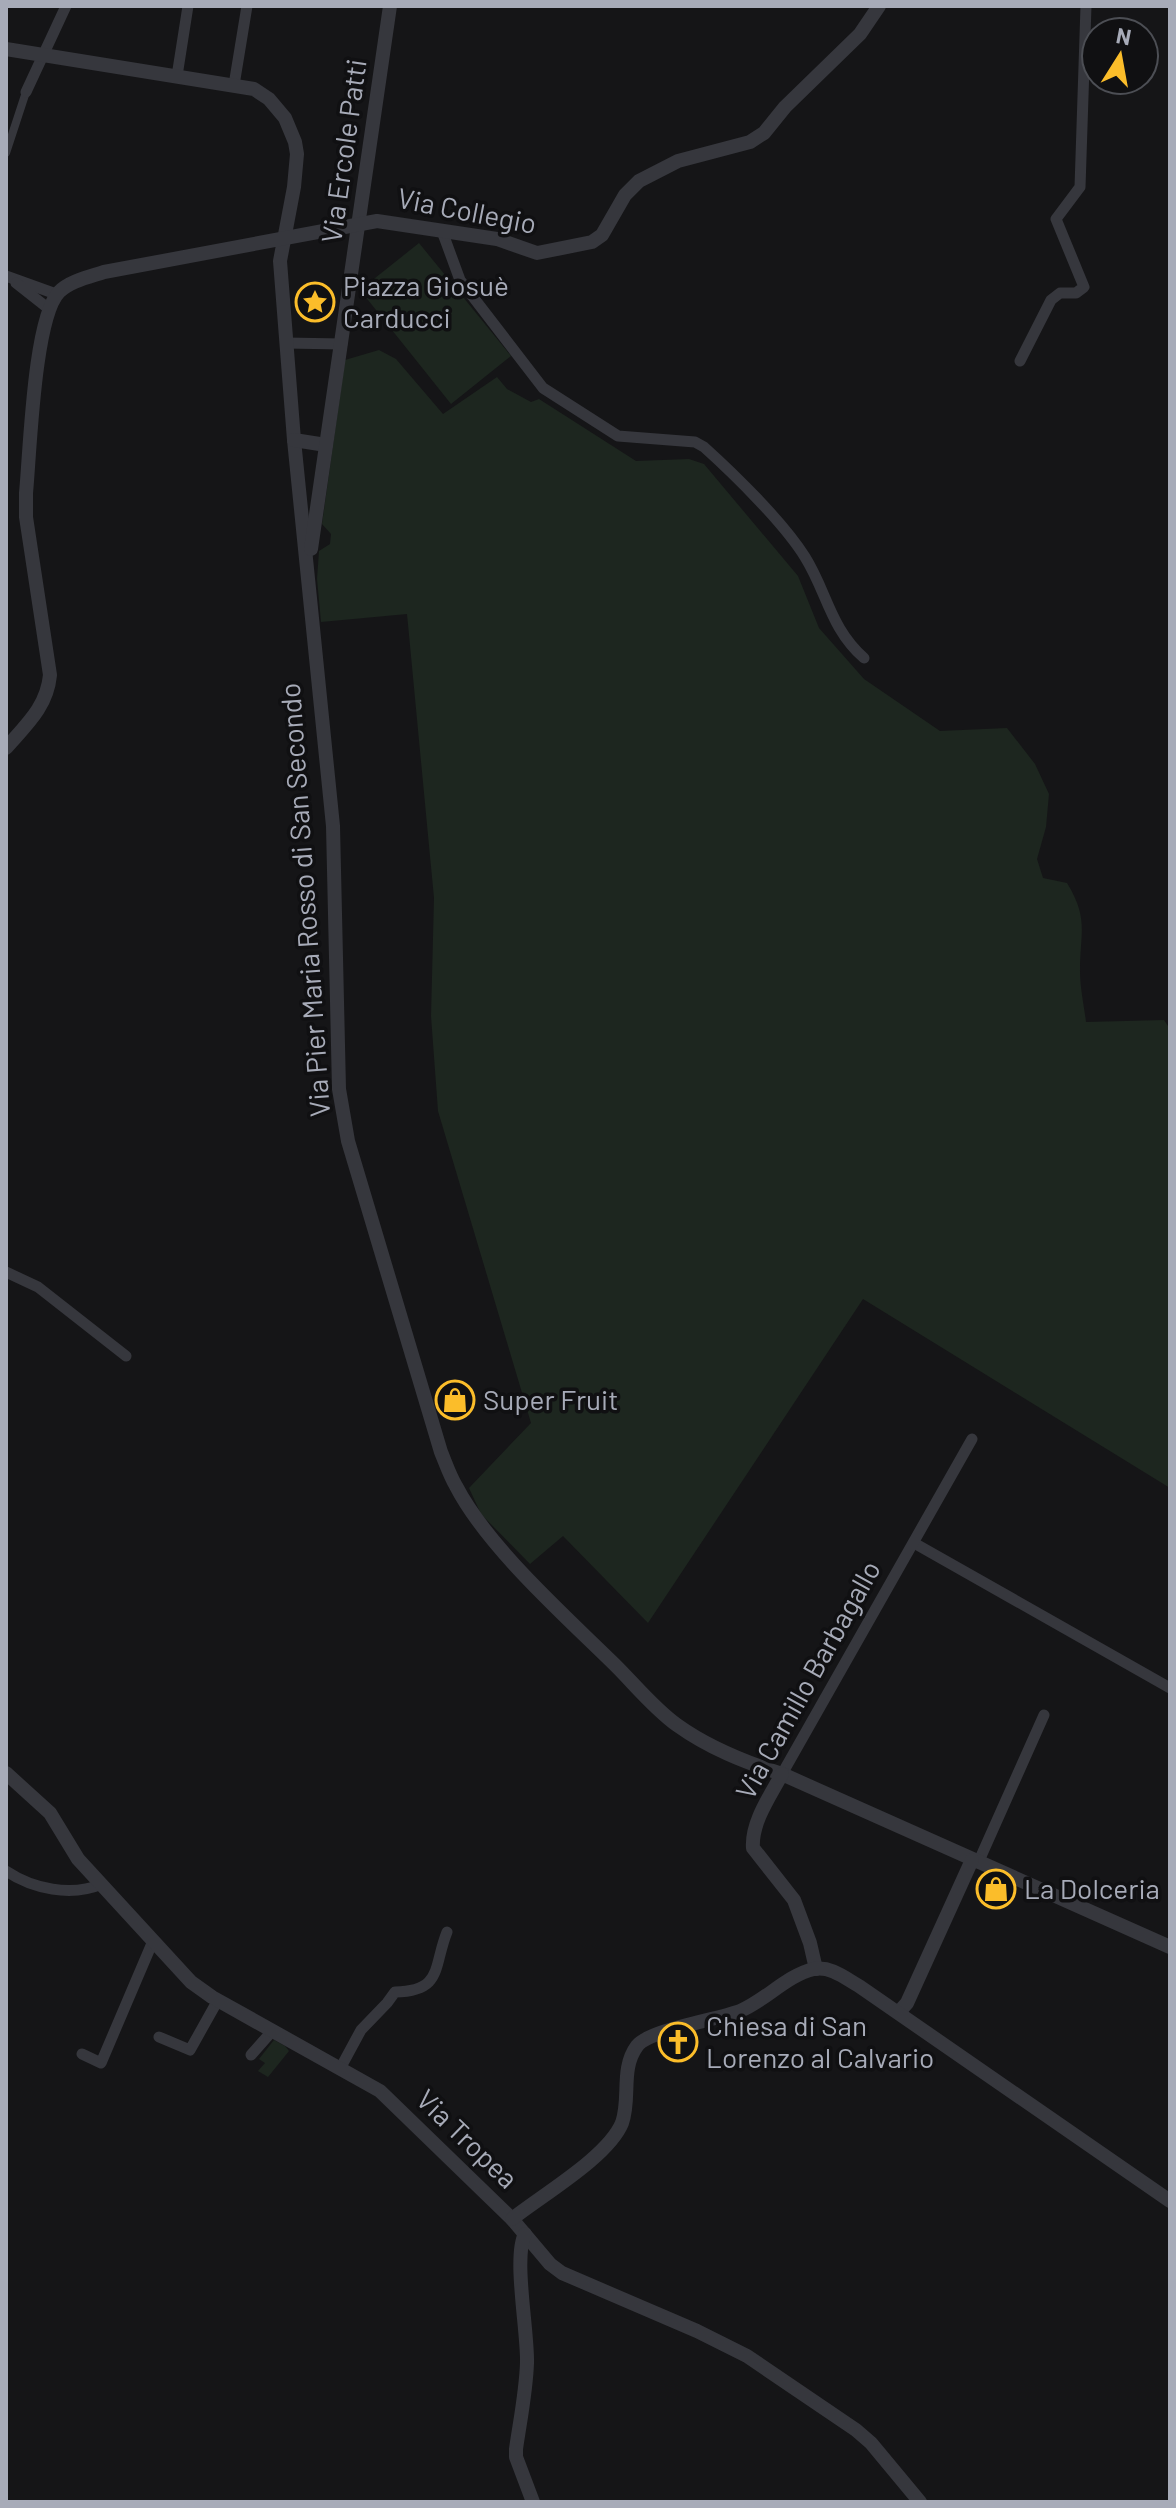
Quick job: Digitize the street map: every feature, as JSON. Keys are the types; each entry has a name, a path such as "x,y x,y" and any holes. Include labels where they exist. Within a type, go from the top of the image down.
{"street":[{"path":"6,153 26,92 66,6"},
{"path":"177,76 188,6"},
{"path":"234,85 247,6"},
{"name":"Via Ercole Patti","path":"311,605 312,538 361,222 390,6"},
{"name":"Via Collegio","path":"56,294 75,282 104,272 361,222 377,221 497,239 537,253 592,242 602,235 625,195 639,181 678,161 750,142 764,133 785,107 860,34 879,6"},
{"path":"1020,361 1051,300 1060,293 1076,293 1084,287 1056,219 1080,187 1086,6"},
{"name":"Via Pier Maria Rosso di San Secondo","path":"6,49 254,89 269,99 285,118 295,142 297,168 280,261 294,440 333,826 339,1089 348,1141 441,1452 456,1487 475,1516 507,1554 673,1722 723,1753 782,1774 1170,1947"},
{"path":"442,231 460,280 543,388 618,436 695,442 704,447 793,541 813,572 826,605 842,632 864,658"},
{"path":"6,748 44,702 50,675 26,517 26,493 41,339 56,294 7,275"},
{"path":"7,275 49,309"},
{"path":"286,343 342,344"},
{"path":"294,440 326,445"},
{"path":"6,1272 38,1287 126,1356"},
{"name":"Via Camillo Barbagallo","path":"816,1964 794,1900 753,1848 752,1839 766,1803 972,1439"},
{"name":"Via Camillo Barbagallo","path":"914,1543 1170,1688"},
{"path":"899,2012 907,2003 1044,1715"},
{"name":"Via Tropea","path":"6,1773 50,1813 78,1859 191,1982 380,2091 512,2219 550,2264 571,2279 727,2345 824,2406 871,2443 920,2502"},
{"path":"6,1871 30,1883 57,1890 76,1890 102,1884"},
{"path":"341,2067 361,2030 395,1992 418,1989 435,1975 447,1932"},
{"path":"82,2054 101,2063 153,1941"},
{"path":"512,2219 597,2154 616,2134 624,2115 629,2060 638,2044 656,2034 742,2010 772,1992 805,1964 835,1965 859,1986 1170,2201"},
{"path":"159,2037 190,2050 218,2000"},
{"path":"251,2055 273,2030"},
{"path":"525,2234 519,2261 527,2361 516,2457 533,2502"}],"shaded area":[{"path":"419,243 511,356 451,404 360,290"},
{"path":"379,350 396,359 443,414 497,377 507,389 531,402 539,399 636,461 689,459 704,464 798,576 819,628 864,679 940,731 1007,728 1035,764 1049,794 1046,827 1037,859 1043,878 1067,883 1078,906 1082,926 1080,977 1086,1022 1164,1020 1170,1029 1170,1488 863,1299 648,1623 563,1536 530,1564 481,1514 469,1488 531,1423 438,1111 431,1016 434,898 407,614 321,622 317,579 319,551 330,544 331,534 322,524 345,360"},
{"path":"274,2040 289,2051 268,2077 258,2071 265,2063 259,2059"}],"place":[{"name":"Piazza Giosuè Carducci","path":"315,302"},
{"name":"Super Fruit","path":"455,1400"},
{"name":"La Dolceria","path":"996,1889"},
{"name":"Chiesa di San Lorenzo al Calvario","path":"678,2042"}]}
